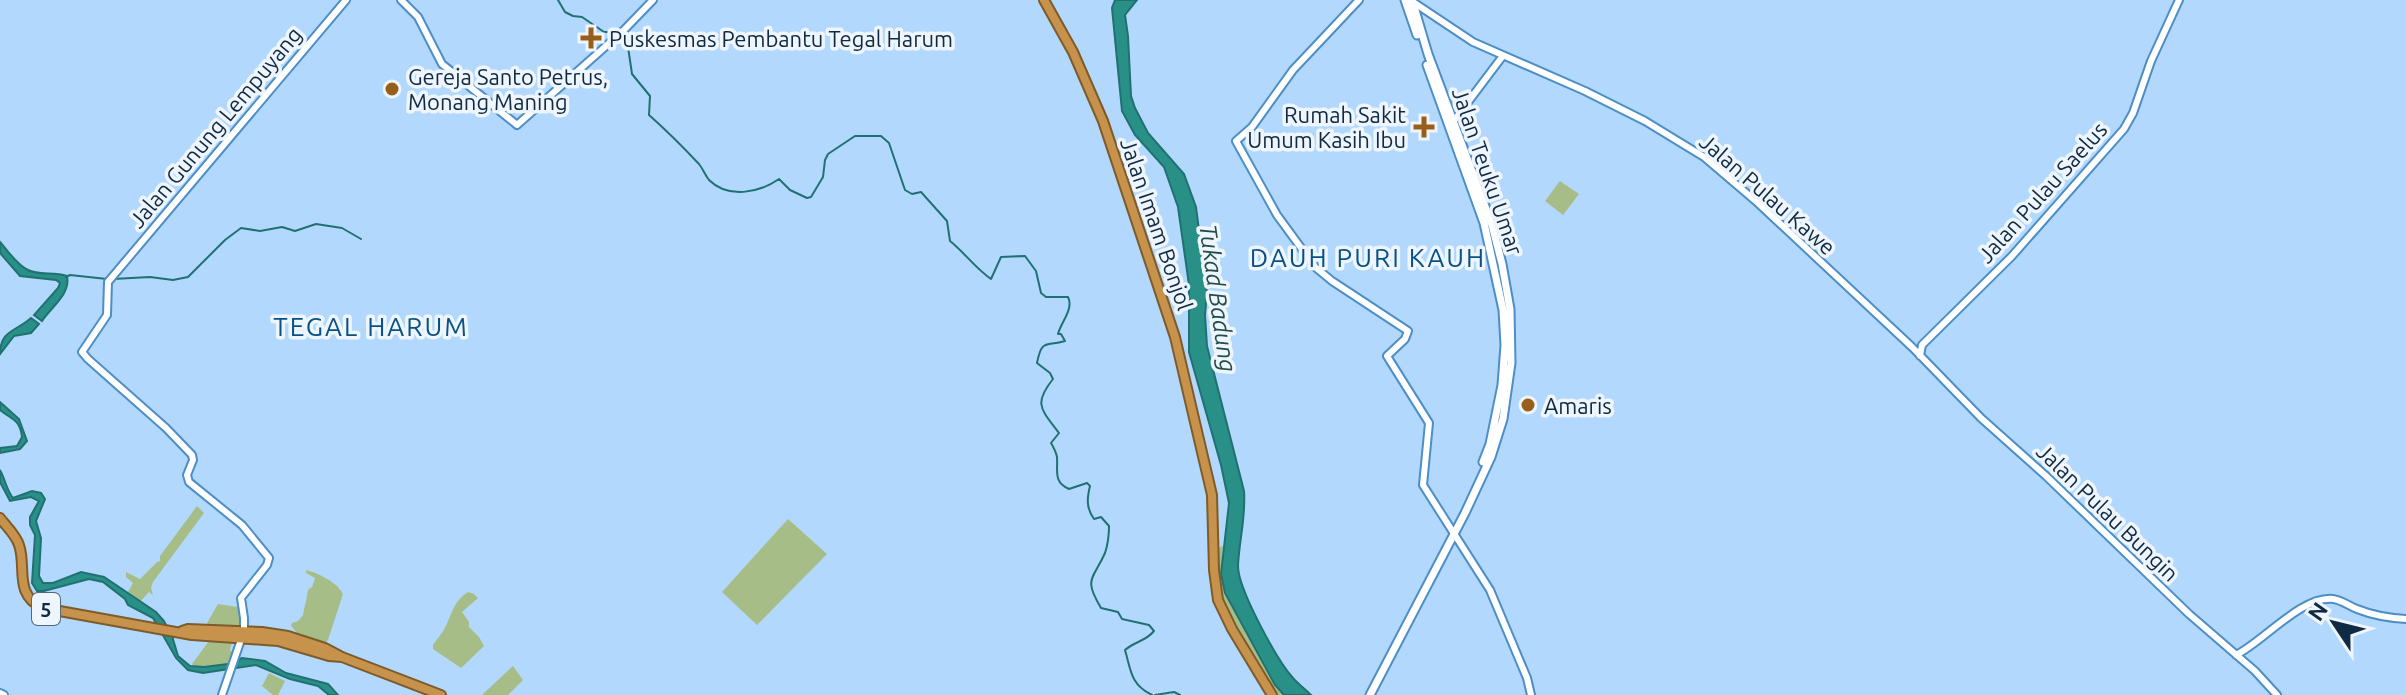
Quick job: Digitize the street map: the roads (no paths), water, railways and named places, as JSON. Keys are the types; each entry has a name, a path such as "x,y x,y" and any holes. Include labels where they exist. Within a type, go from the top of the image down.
{"highway":[{"name":"Jalan Imam Bonjol","path":"1044,0 1073,52 1101,116 1175,337 1212,495 1218,600 1272,695"},
{"name":"5","path":"0,518 18,542 25,590 37,606 152,628 243,634 278,641 342,657 441,695"}],"main road":[{"name":"Jalan Teuku Umar","path":"1370,695 1496,444 1509,383 1510,309 1502,264 1490,220 1408,0"},
{"name":"Jalan Teuku Umar","path":"1408,0 1484,223 1505,330 1502,385 1490,444 1453,533"}],"street":[{"name":"Jalan Gunung Lempuyang","path":"243,634 241,598 270,560 267,554 242,525 189,482 187,475 192,455 83,353 107,315 107,289 111,278 346,0"},
{"path":"401,0 415,13 442,64 517,125 624,30 653,0"},
{"path":"1359,0 1293,70 1251,129 1236,141 1273,208 1315,267 1408,331 1405,339 1387,356 1429,423 1423,485 1490,590 1527,678 1531,695"},
{"name":"Jalan Pulau Kawe","path":"1408,0 1502,57 1585,91 1645,121 1704,157 1758,203 1916,352"},
{"name":"Jalan Pulau Saelus","path":"1916,352 2012,256 2124,129 2179,0"},
{"path":"1453,122 1502,57"},
{"name":"Jalan Pulau Bungin","path":"1916,352 1975,412 2189,614 2253,669 2277,695"},
{"path":"2236,655 2289,616 2321,600 2336,600 2379,616 2406,619"},
{"path":"222,695 243,634"},
{"path":"2243,660 2246,650"}],"waterway":[{"path":"558,0 565,12 582,17 604,32 616,32"},
{"path":"622,34 627,40 632,74 650,96 649,115 717,186 744,192 762,188 779,179 790,190 811,197 823,177 828,154 855,136 881,136 889,143 905,190 912,194 921,192 947,221 950,241 985,275 991,279 1001,257 1025,256 1036,271 1041,293 1046,297 1068,297 1068,311 1058,334 1065,341 1043,347 1037,363 1053,379 1043,395 1042,406 1059,433 1051,443 1057,457 1058,479 1069,489 1087,483 1090,486 1088,503 1091,515 1094,519 1101,517 1109,526 1105,553 1092,579 1092,591 1101,608 1118,612 1122,619 1149,625 1154,631 1125,650 1135,681 1152,695"},
{"path":"113,279 150,277 173,280 188,277 241,228 260,231 282,227 295,231 316,224 342,228 361,239"},
{"path":"66,277 107,279"},
{"path":"1155,695 1174,692 1180,695"}],"place":[{"name":"Puskesmas Pembantu Tegal Harum","path":"591,38"},
{"name":"Gereja Santo Petrus, Monang Maning","path":"392,89"},
{"name":"Rumah Sakit Umum Kasih Ibu","path":"1424,127"},
{"name":"Amaris","path":"1528,405"}],"district":[{"name":"DAUH PURI KAUH","path":"1368,257"},
{"name":"TEGAL HARUM","path":"371,326"}],"water label":[{"name":"Tukad Badung","path":"1218,298"}]}
